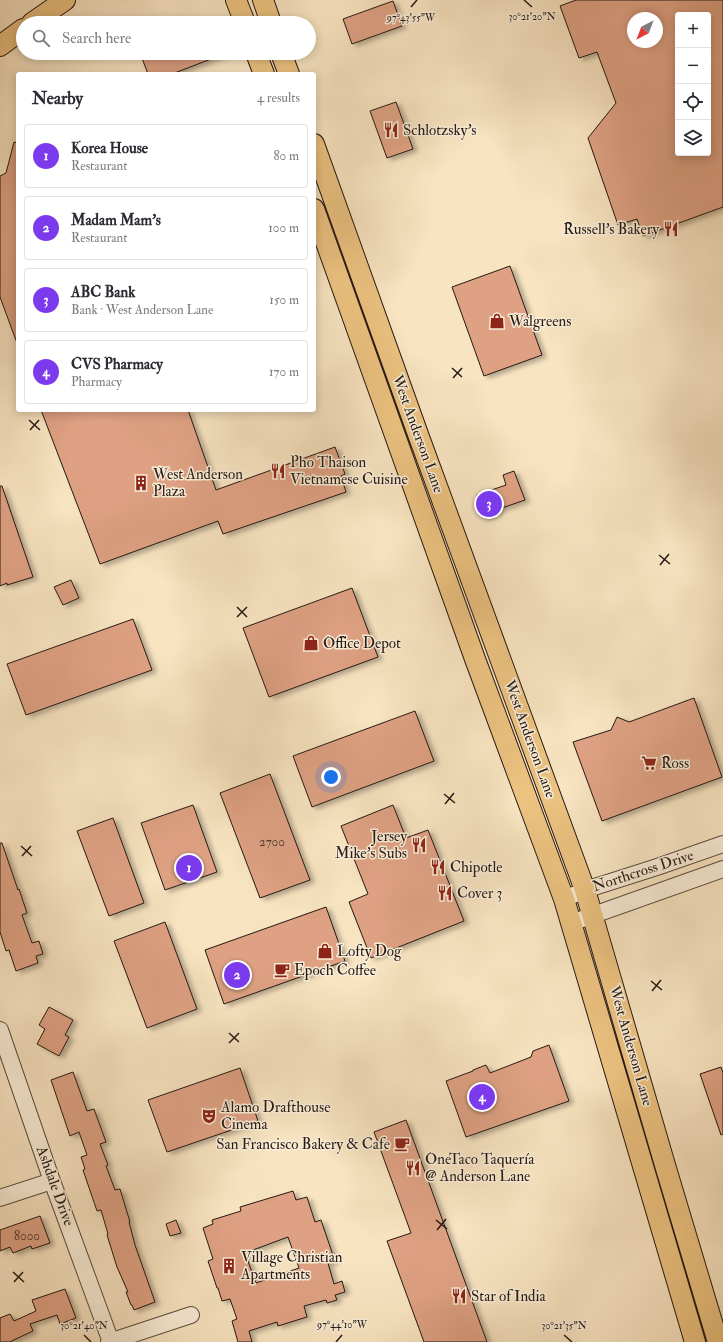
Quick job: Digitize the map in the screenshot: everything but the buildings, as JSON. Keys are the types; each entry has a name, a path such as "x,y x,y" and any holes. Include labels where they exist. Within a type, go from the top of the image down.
{"main road":[{"path":"42,16 65,0"},
{"path":"236,0 242,16"},
{"path":"263,0 269,16"},
{"path":"0,46 16,34"},
{"path":"259,60 263,72"},
{"path":"284,60 288,72"},
{"name":"West Anderson Lane","path":"316,150 465,563 586,890 684,1230 718,1342"},
{"name":"West Anderson Lane","path":"316,215 475,659 564,899 695,1342"},
{"path":"328,249 349,241"},
{"path":"444,572 465,563"},
{"path":"475,659 493,667 517,733 535,752"},
{"path":"665,1239 684,1230"}],"street":[{"name":"Northcross Drive","path":"564,899 586,890 723,844"},
{"name":"Northcross Drive","path":"571,923 723,869"},
{"name":"Ashdale Drive","path":"0,1030 110,1342"},
{"path":"0,1198 52,1181"},
{"path":"110,1342 191,1315"}],"place":[{"name":"Schlotzsky's","path":"391,130"},
{"name":"Russell's Bakery","path":"671,229"},
{"name":"Walgreens","path":"497,321"},
{"name":"Pho Thaison Vietnamese Cuisine","path":"278,471"},
{"name":"West Anderson Plaza","path":"141,483"},
{"name":"ABC Bank","path":"489,504"},
{"name":"Office Depot","path":"311,643"},
{"name":"Ross","path":"649,763"},
{"name":"Jersey Mike's Subs","path":"419,845"},
{"name":"Chipotle","path":"438,867"},
{"name":"Korea House","path":"189,868"},
{"name":"Cover 3","path":"445,893"},
{"name":"Lofty Dog","path":"325,951"},
{"name":"Epoch Coffee","path":"282,970"},
{"name":"Madam Mam's","path":"237,975"},
{"name":"CVS Pharmacy","path":"482,1097"},
{"name":"Alamo Drafthouse Cinema","path":"209,1116"},
{"name":"San Francisco Bakery & Cafe","path":"402,1144"},
{"name":"OneTaco Taquería @ Anderson Lane","path":"413,1168"},
{"name":"Village Christian Apartments","path":"229,1266"},
{"name":"Star of India","path":"459,1296"}]}
